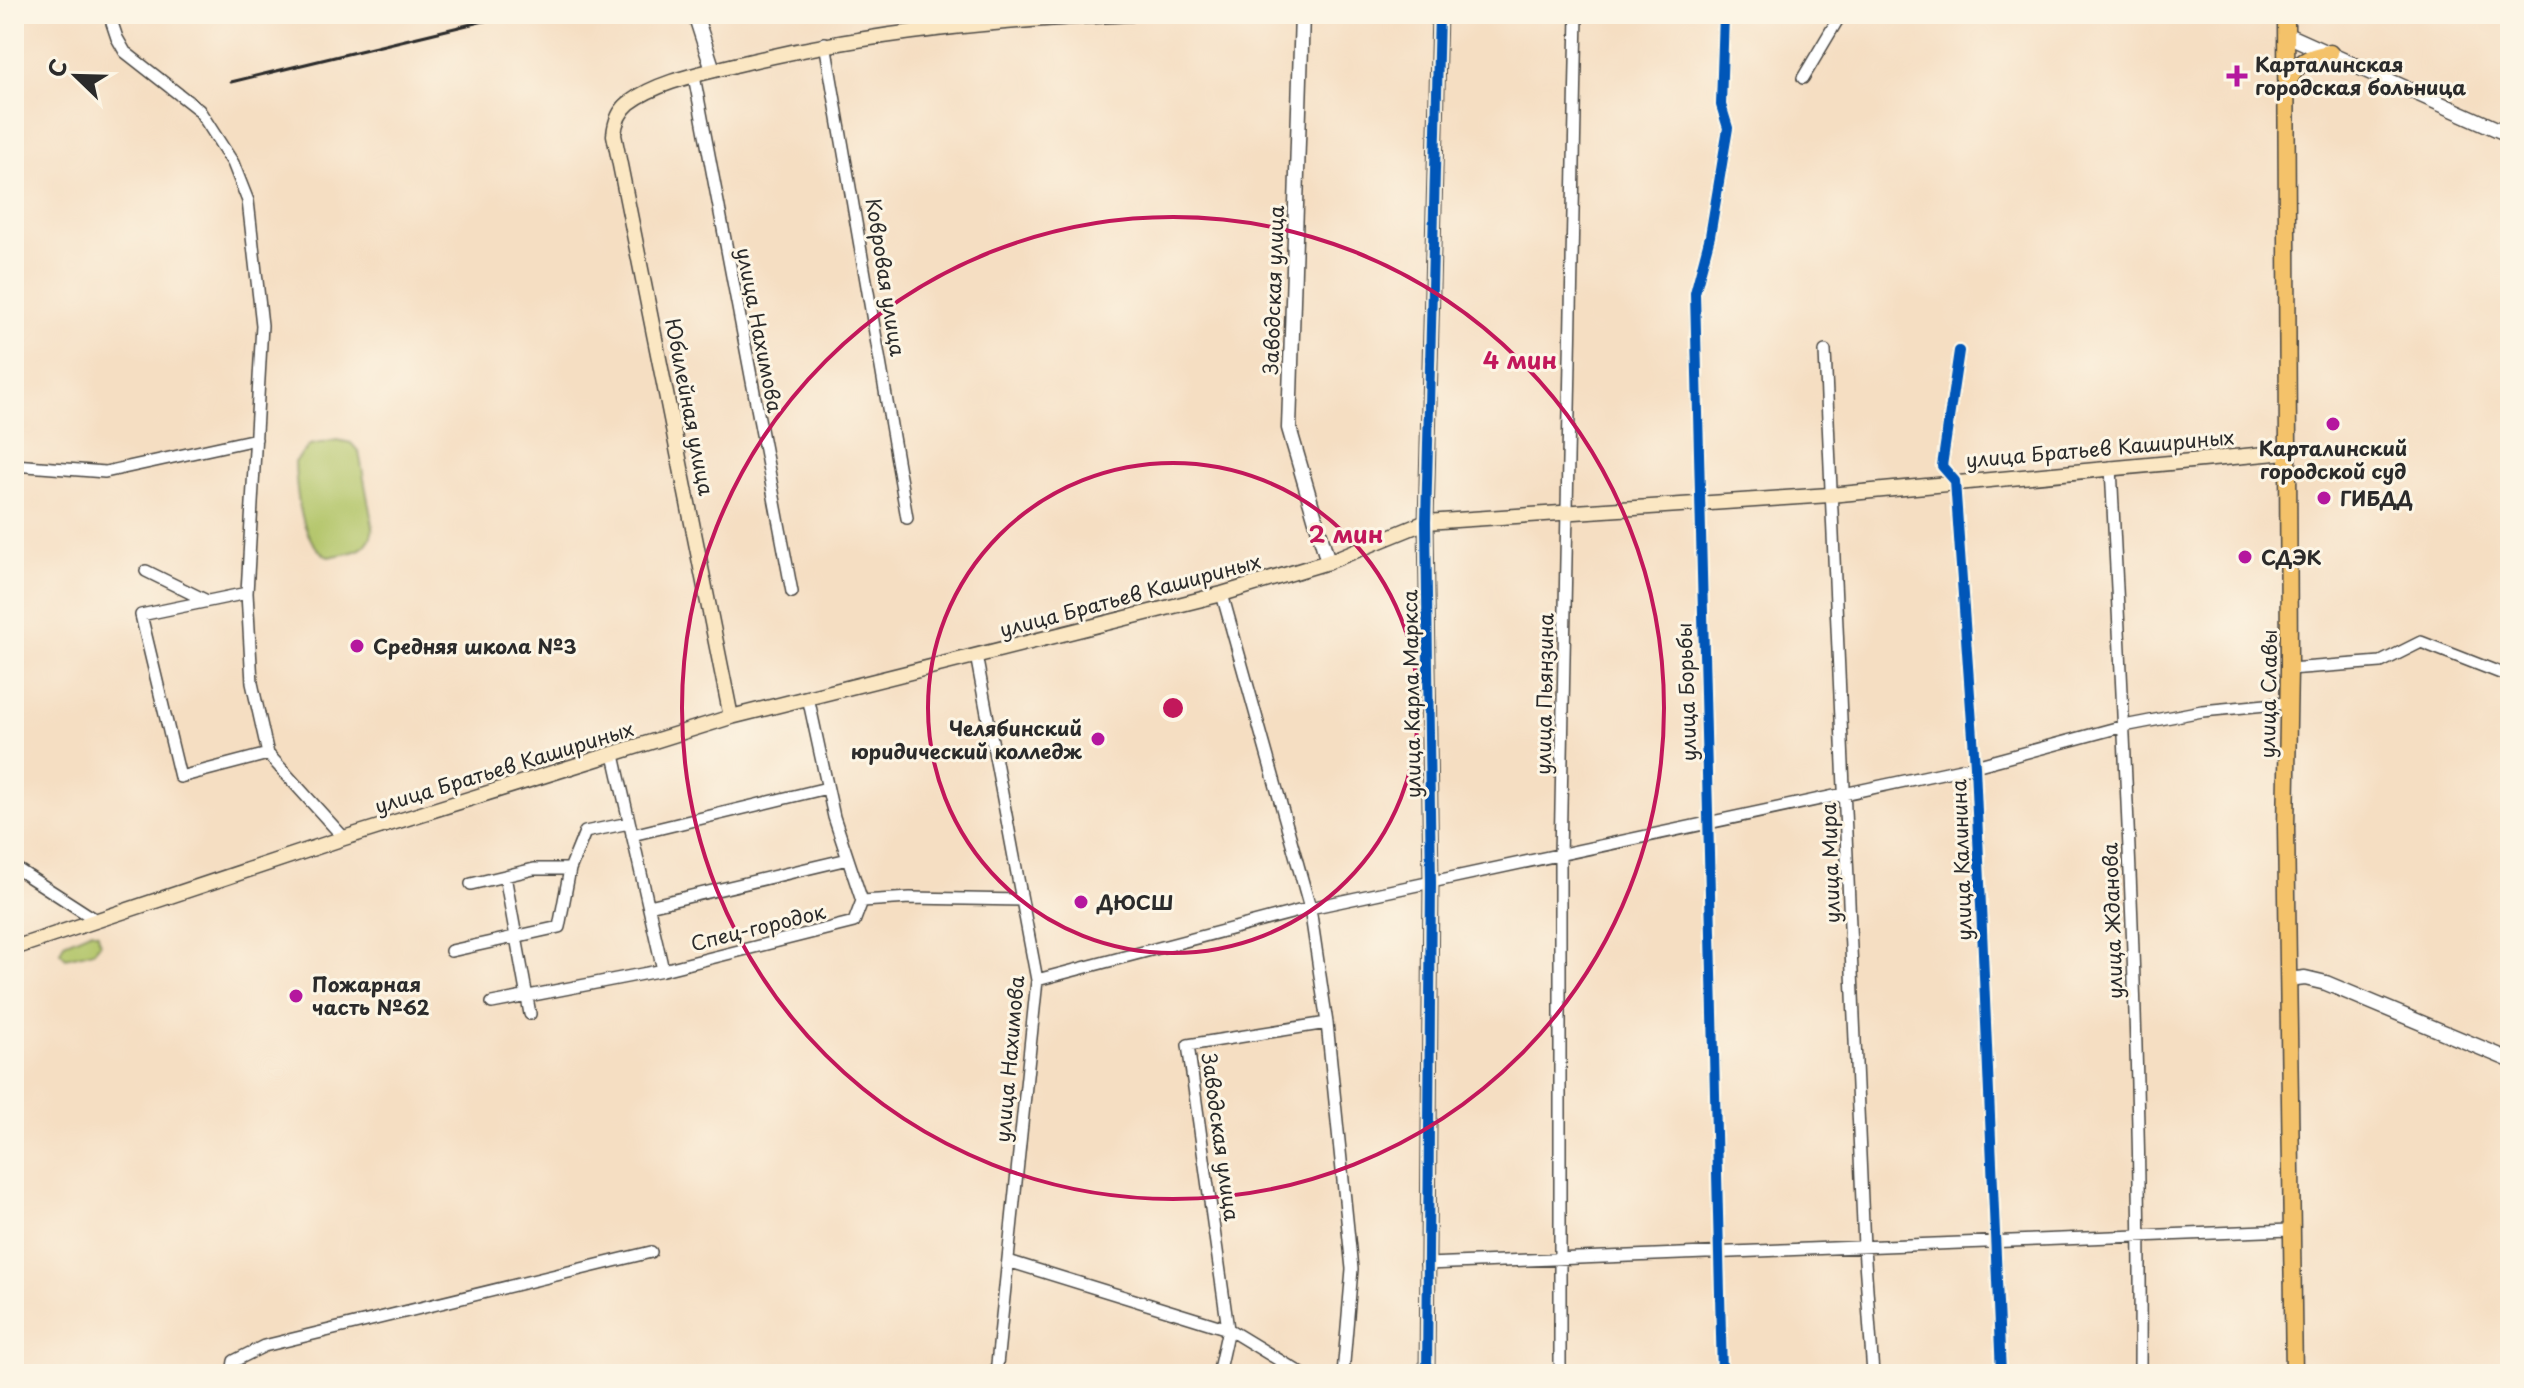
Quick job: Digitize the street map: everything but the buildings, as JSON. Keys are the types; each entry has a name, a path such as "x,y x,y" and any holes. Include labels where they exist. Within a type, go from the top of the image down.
{"main road":[{"path":"694,76 825,43 998,20 1132,14"},
{"name":"улица Славы","path":"2286,14 2288,980 2294,1374"},
{"path":"2287,85 2300,62 2311,56 2330,53"},
{"name":"Юбилейная улица","path":"694,76 648,93 625,108 616,121 614,135 731,717"},
{"name":"улица Братьев Кашириных","path":"14,948 344,838 731,717 1222,594 1328,562 1426,522 1830,495 2287,452"}],"street":[{"path":"114,14 117,38 125,52 199,110 243,182 248,201 262,325 247,593 252,683 268,754 344,838"},
{"path":"695,14 713,70"},
{"name":"Заводская улица","path":"1302,14 1289,428 1328,562"},
{"name":"улица Карла Маркса","path":"1427,1374 1431,882 1426,522 1439,14"},
{"name":"улица Пьянзина","path":"1560,1374 1560,856 1577,14"},
{"name":"улица Борьбы","path":"1722,1374 1695,293 1710,236 1728,128 1721,105 1724,14"},
{"path":"1803,78 1841,14"},
{"path":"2287,35 2510,135"},
{"name":"Ковровая улица","path":"825,43 837,91 907,518"},
{"name":"улица Нахимова","path":"694,76 792,592"},
{"name":"улица Мира","path":"1825,351 1864,1247 1873,1374"},
{"name":"улица Калинина","path":"1959,351 1942,466 1955,481 1975,766 2001,1374"},
{"path":"14,465 105,472 256,439"},
{"name":"улица Жданова","path":"2111,467 2124,726 2141,1236 2140,1374"},
{"path":"146,571 205,601"},
{"path":"247,593 141,615 180,777 268,754"},
{"path":"1222,594 1310,908 1327,1023 1352,1269 1343,1374"},
{"path":"2289,669 2381,662 2421,642 2503,674"},
{"name":"улица Нахимова","path":"976,655 1037,980 996,1374"},
{"path":"808,697 827,788 862,901 1022,900"},
{"path":"1037,980 1310,908 1975,766 2124,726 2202,711 2287,703"},
{"path":"614,755 663,970"},
{"path":"451,951 559,927 570,869 585,832 631,829 827,788"},
{"path":"649,906 848,859"},
{"path":"14,867 96,920"},
{"path":"471,884 534,869 570,869"},
{"path":"505,876 530,1014"},
{"name":"Спец-городок","path":"492,1003 663,970 854,922 862,901"},
{"path":"2288,980 2305,978 2326,983 2510,1060"},
{"name":"Заводская улица","path":"1218,1374 1228,1329 1188,1045 1327,1023"},
{"path":"1426,1264 2290,1230"},
{"path":"232,1374 234,1361 264,1346 651,1252"},
{"path":"1008,1261 1228,1329 1302,1374"}],"green space":[{"path":"337,440 351,443 359,452 373,527 364,547 329,557 319,550 306,529 295,462 310,445"},
{"path":"92,931 98,933 100,944 94,951 66,958 60,952 64,943"}],"railway":[{"path":"231,82 513,14"}],"cycle path":[{"path":"1427,1374 1431,882 1426,522 1439,14"},
{"path":"1722,1374 1695,293 1710,236 1728,128 1721,105 1724,14"},
{"path":"1959,351 1942,466 1955,481 1975,766 2001,1374"}],"place":[{"name":"Карталинская городская больница","path":"2237,76"},
{"name":"Карталинский городской суд","path":"2333,424"},
{"name":"ГИБДД","path":"2324,498"},
{"name":"СДЭК","path":"2245,557"},
{"name":"Средняя школа №3","path":"357,646"},
{"name":"Челябинский юридический колледж","path":"1098,739"},
{"name":"ДЮСШ","path":"1081,902"},
{"name":"Пожарная часть №62","path":"296,996"}]}
